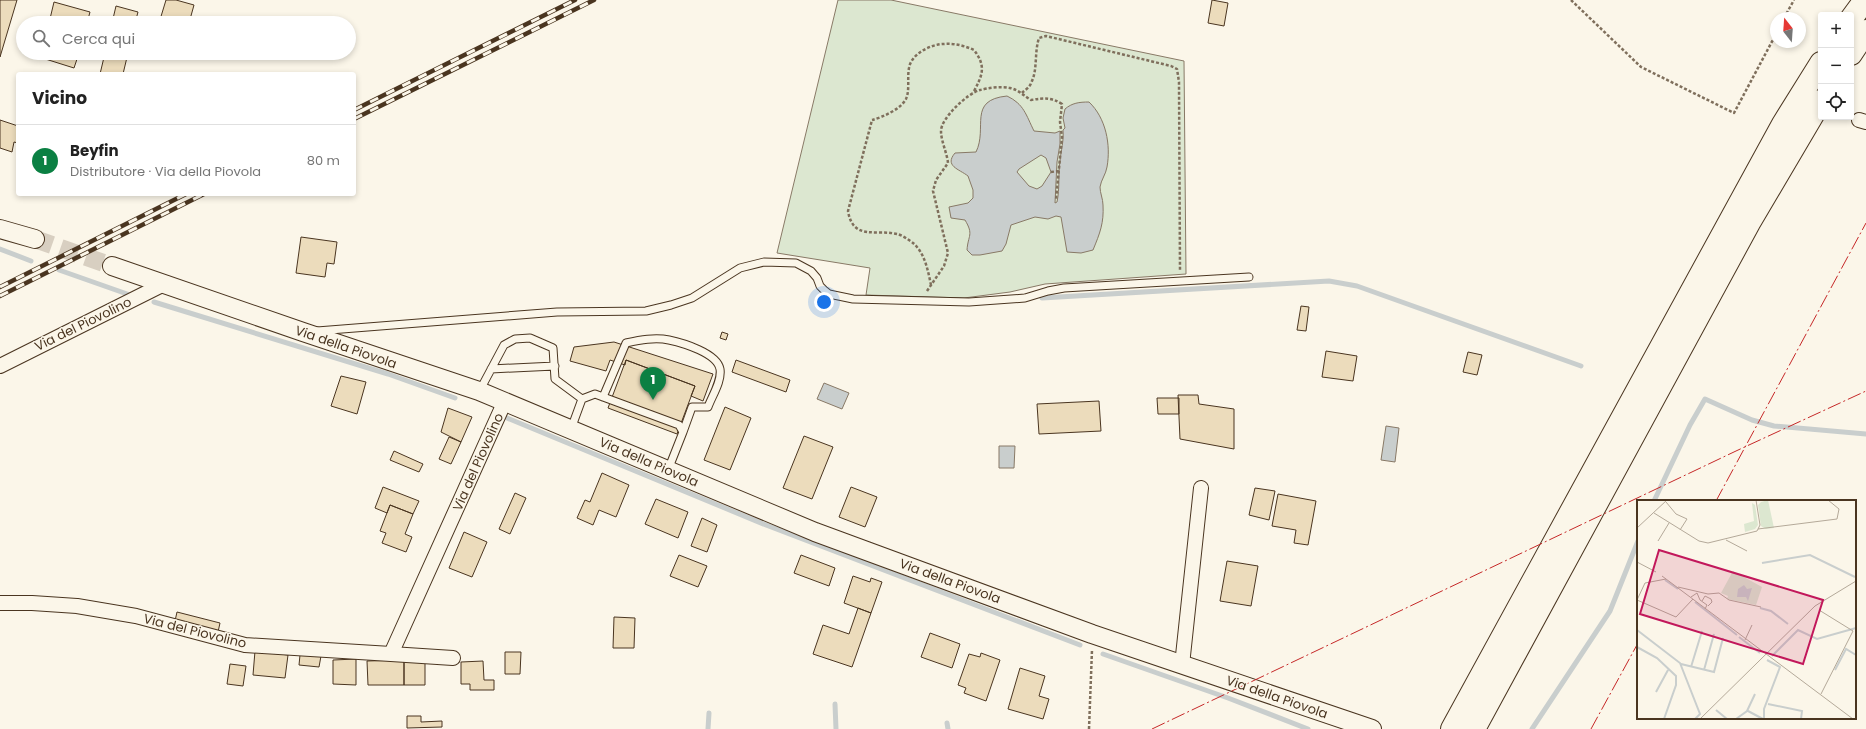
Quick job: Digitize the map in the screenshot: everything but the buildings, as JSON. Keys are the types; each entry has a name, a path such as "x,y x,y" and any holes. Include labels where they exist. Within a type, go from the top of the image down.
{"highway":[{"path":"1854,16 1865,0"},
{"path":"1854,49 1866,31"},
{"path":"1466,724 1783,124 1818,68"},
{"path":"1466,724 1749,223 1818,106"}],"street":[{"path":"0,228 35,239"},
{"name":"Via della Piovola","path":"112,266 166,283 303,332 479,391 815,532 1092,634 1372,729"},
{"name":"Via del Piovolino","path":"0,366 166,283"},
{"name":"Via del Piovolino","path":"391,654 505,401"},
{"path":"1182,665 1201,488"},
{"name":"Via del Piovolino","path":"0,604 32,603 77,606 136,616 245,645 453,658"}],"lane":[{"path":"303,332 557,312 646,311 672,305 692,298 740,268 764,262 796,263 811,271 817,278 820,286 829,294 853,299 914,301 970,302 1025,298 1064,288 1248,277"},
{"path":"479,391 504,345 515,339 530,338 553,348 555,379 582,399"},
{"path":"603,397 626,343 648,339 668,340 695,348 714,358 720,369 720,378 708,407 692,407 668,470"},
{"path":"491,369 555,366"},
{"path":"570,429 582,399 595,394 679,425 683,432"}],"path":[{"path":"1571,0 1641,67 1734,113 1770,45"},
{"path":"1787,12 1794,0"},
{"path":"1022,93 1031,84 1034,72 1036,48 1039,38 1046,36 1171,66 1177,69 1179,82 1180,281"},
{"path":"932,286 927,264 914,244 898,234 866,233 856,228 849,218 848,211 872,120 881,118 897,108 906,99 909,67 913,57 926,49 943,44 962,46 974,50 983,66 981,79 973,93"},
{"path":"914,301 921,297 932,286 944,266 948,253 933,191 936,180 948,163 941,132 942,124 964,99 978,90 1010,88 1022,93 1031,100 1044,97 1062,104 1060,122 1062,137 1056,200"},
{"path":"1051,172 1059,171"},
{"path":"1089,729 1092,634"}],"green space":[{"path":"838,0 891,0 1184,61 1186,274 1045,284 1010,292 964,298 866,295 870,268 777,253"}],"shaded area":[{"path":"1007,96 1013,99 1024,110 1034,131 1055,133 1060,131 1055,203 1057,202 1058,197 1059,166 1063,142 1063,130 1065,128 1063,118 1065,109 1073,104 1085,102 1089,102 1095,108 1100,116 1106,132 1108,141 1108,159 1100,187 1103,203 1102,223 1100,233 1093,250 1081,253 1067,252 1061,217 1056,216 1048,219 1035,217 1011,225 1006,244 1002,251 972,255 967,250 970,235 968,225 965,220 951,218 949,207 968,203 973,198 973,190 968,176 954,167 951,161 955,153 976,152 979,143 983,109 987,103","holes":["1041,155 1046,158 1051,172 1042,186 1037,189 1029,186 1017,172 1019,169"]},
{"path":"824,383 849,393 842,409 817,399"},
{"path":"1386,426 1399,428 1395,462 1381,460"},
{"path":"999,446 1015,446 1014,468 999,468"}],"waterway":[{"path":"0,249 31,261"},
{"path":"59,270 130,295"},
{"path":"1042,298 1329,281 1357,286 1581,366"},
{"path":"154,302 388,374 455,398"},
{"path":"1654,500 1690,425 1705,399 1752,420 1774,426 1866,434"},
{"path":"507,418 766,525 1080,645"},
{"path":"1532,729 1610,611 1637,544"},
{"path":"1103,654 1228,698 1308,729"},
{"path":"835,704 836,729"},
{"path":"708,729 709,713"},
{"path":"947,723 948,729"}],"tunnel":[{"path":"35,239 112,266"}],"railway":[{"path":"356,109 575,0"},
{"path":"356,118 594,0"},
{"path":"0,287 182,196"},
{"path":"0,296 200,196"}],"power":[{"path":"1717,500 1866,223"},
{"path":"1152,729 1736,451 1866,391"},
{"path":"1591,729 1637,645"}],"place":[{"name":"Beyfin","path":"653,400"}]}
